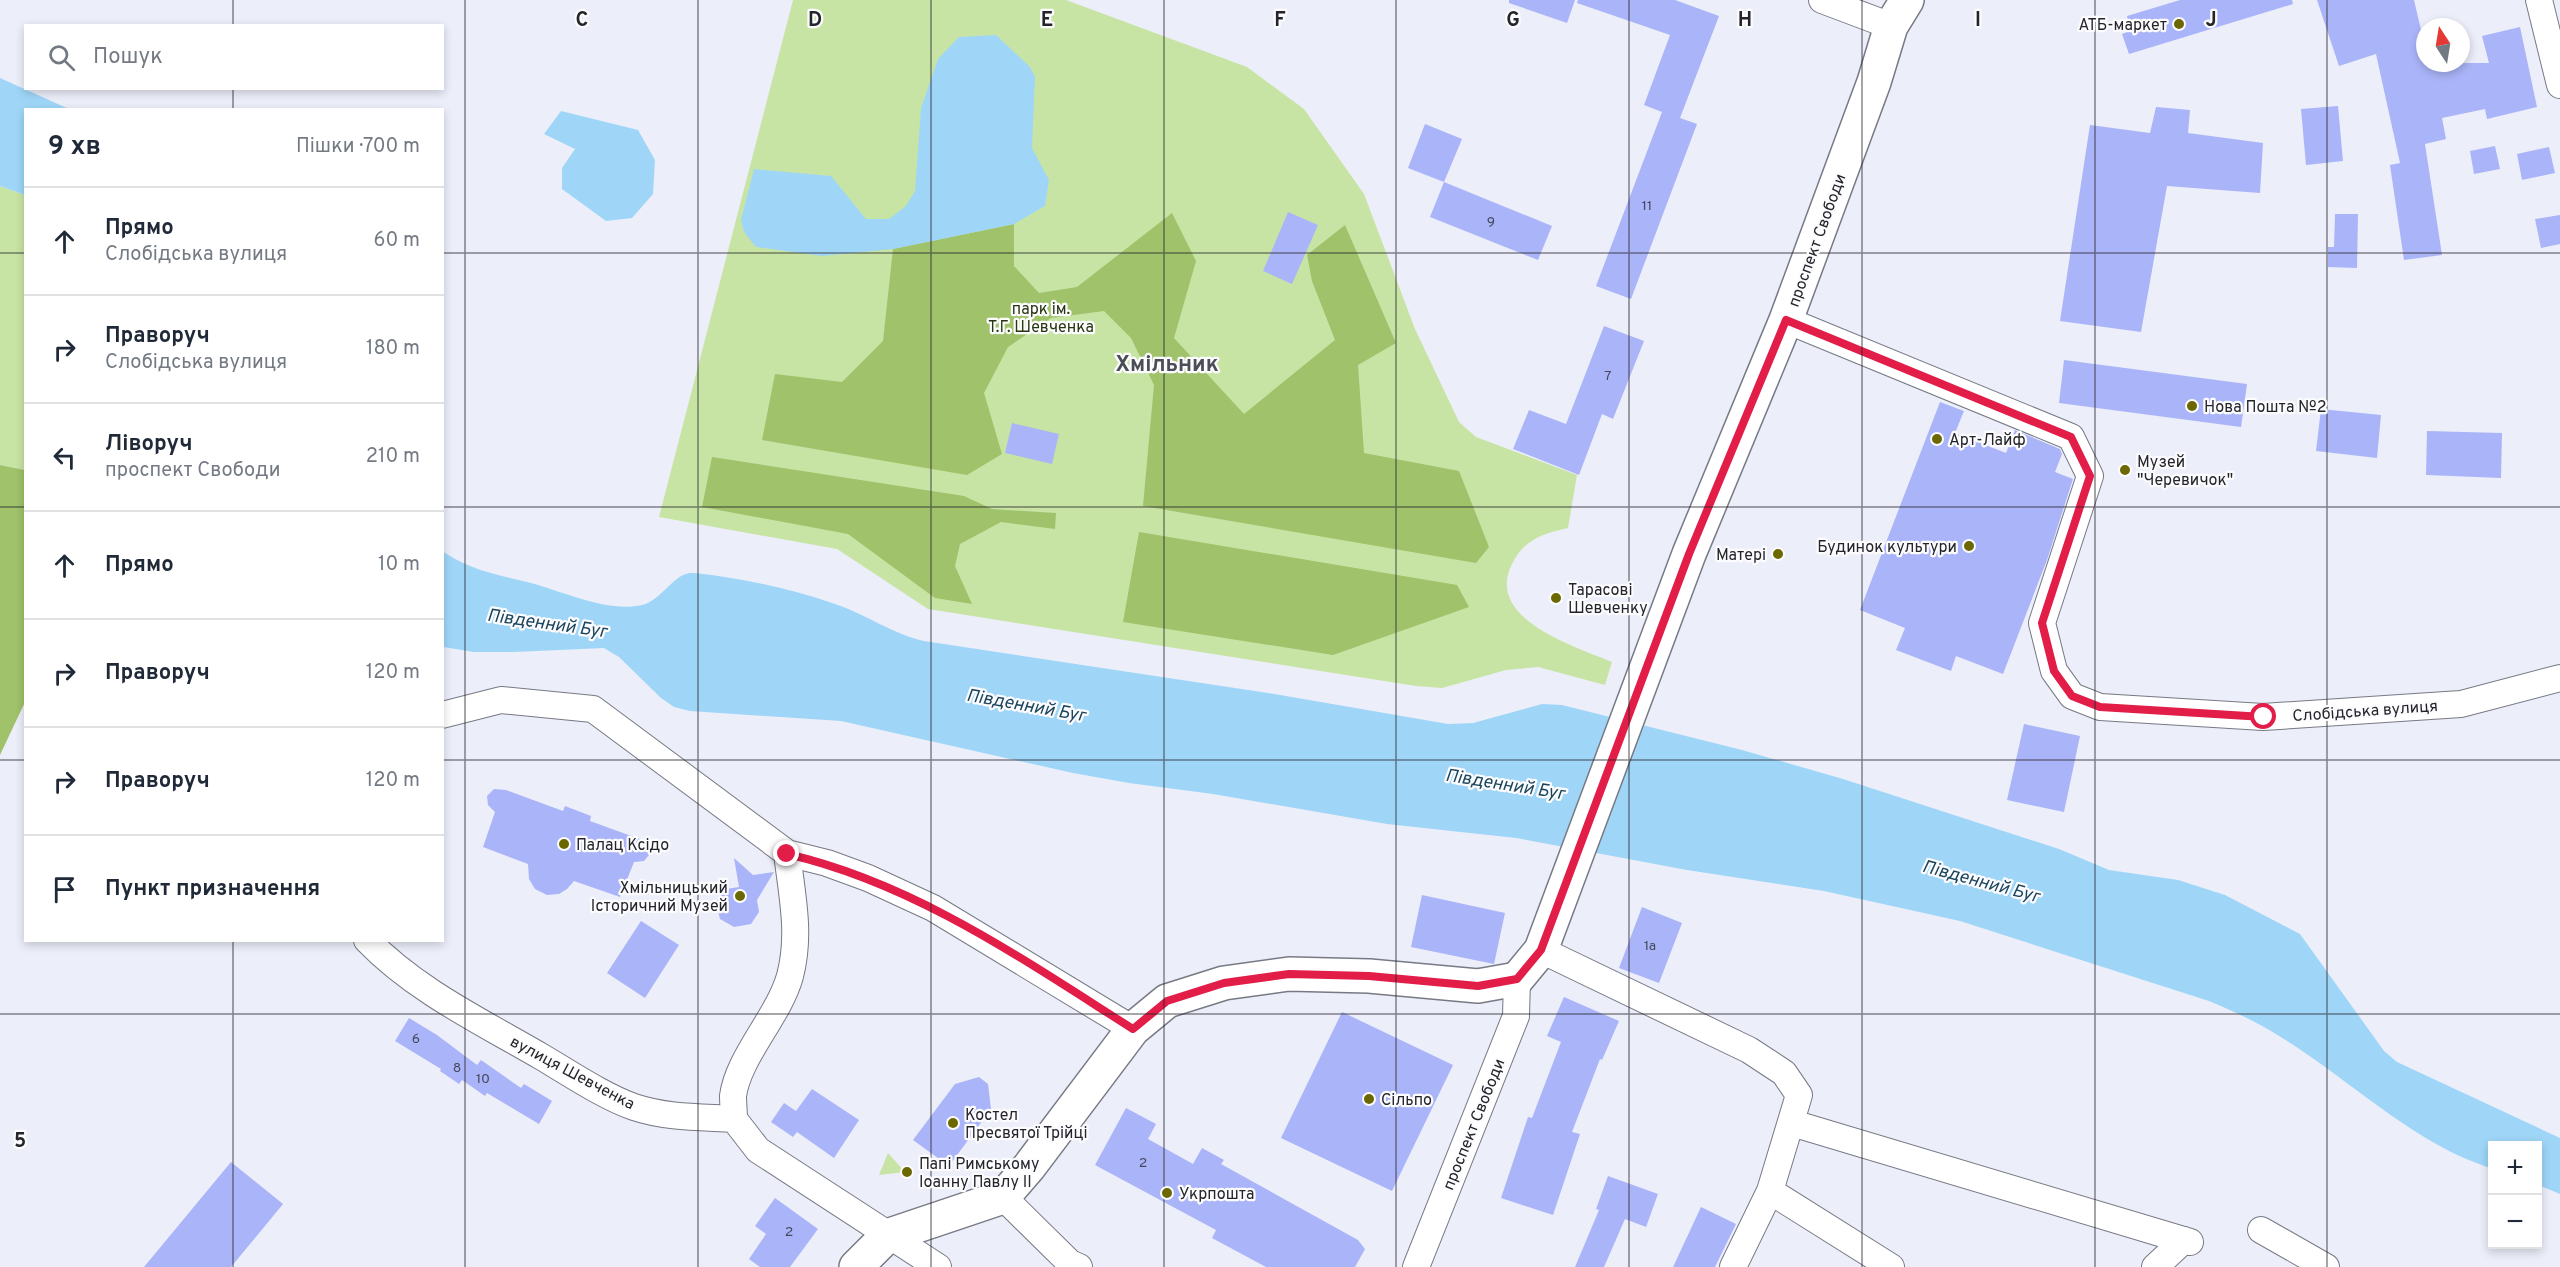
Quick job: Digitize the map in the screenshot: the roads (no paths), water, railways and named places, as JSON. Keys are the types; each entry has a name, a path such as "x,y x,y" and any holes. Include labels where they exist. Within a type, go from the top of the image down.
{"main road":[{"name":"проспект Свободи","path":"1517,979 1541,950 1562,897 1689,554 1786,320 1899,13"},
{"path":"856,1267 887,1236 1003,1197 1029,1167 1133,1029 1167,1001 1224,983 1289,974 1369,976 1478,986 1517,979"}],"street":[{"path":"1822,0 1899,13"},
{"path":"2539,0 2560,85"},
{"name":"Слобідська вулиця","path":"1786,320 2071,437 2090,476 2042,623 2054,671 2072,696 2100,707 2264,717 2461,704 2560,678"},
{"path":"444,714 501,700 593,709 787,854 827,863 868,878 933,908 1133,1029"},
{"path":"787,854 797,938 789,978 770,1021 741,1072 734,1095 734,1119 758,1150 887,1236 938,1267"},
{"name":"вулиця Шевченка","path":"368,942 385,959 447,1002 574,1076 632,1106 665,1116 734,1119"},
{"path":"1541,950 1749,1050 1784,1073 1799,1095 1770,1191 1733,1267"},
{"name":"проспект Свободи","path":"1416,1267 1516,1016 1517,979"},
{"path":"1792,1123 2187,1241 2156,1267"},
{"path":"1770,1191 1892,1267"},
{"path":"1003,1197 1070,1263 1079,1267"},
{"path":"2261,1230 2326,1267"}],"water":[{"path":"996,35 1030,67 1035,77 1032,148 1049,180 1045,206 1014,224 893,249 822,256 756,247 744,232 741,220 754,169 831,176 866,219 889,219 906,206 915,191 921,108 938,59 959,37"},
{"path":"0,78 67,108 24,108 24,195 0,186"},
{"path":"561,111 638,130 655,160 653,194 632,218 606,221 562,189 562,168 575,149 544,134"},
{"name":"Південний Буг","path":"444,552 478,569 601,604 629,607 642,605 656,598 680,576 694,573 712,575 764,584 844,607 901,634 924,641 1268,693 1448,724 1473,723 1542,704 1562,705 1742,750 1843,779 2059,849 2109,870 2178,880 2225,895 2300,934 2384,1051 2397,1062 2560,1138 2560,1194 2542,1187 2542,1141 2488,1141 2488,1168 2478,1164 2444,1149 2416,1132 2292,1044 2240,1015 2209,1001 1960,921 1824,891 1687,870 1516,838 1387,824 1073,773 841,721 690,711 674,707 661,698 619,657 604,648 474,652 444,647"}],"place":[{"name":"АТБ-маркет","path":"2179,24"},
{"name":"Нова Пошта №2","path":"2192,406"},
{"name":"Арт-Лайф","path":"1937,439"},
{"name":"Музей \"Черевичок\"","path":"2125,470"},
{"name":"Будинок культури","path":"1969,546"},
{"name":"Матері","path":"1778,554"},
{"name":"Тарасові Шевченку","path":"1556,598"},
{"name":"Палац Ксідо","path":"564,844"},
{"name":"Хмільницький Історичний Музей","path":"740,896"},
{"name":"Сільпо","path":"1369,1099"},
{"name":"Костел Пресвятої Трійці","path":"953,1123"},
{"name":"Папі Римському Іоанну Павлу ІІ","path":"907,1172"},
{"name":"Укрпошта","path":"1167,1193"}],"district":[{"name":"Хмільник","path":"1167,363"}],"park label":[{"name":"парк ім. Т.Г. Шевченка","path":"1041,317"}]}
